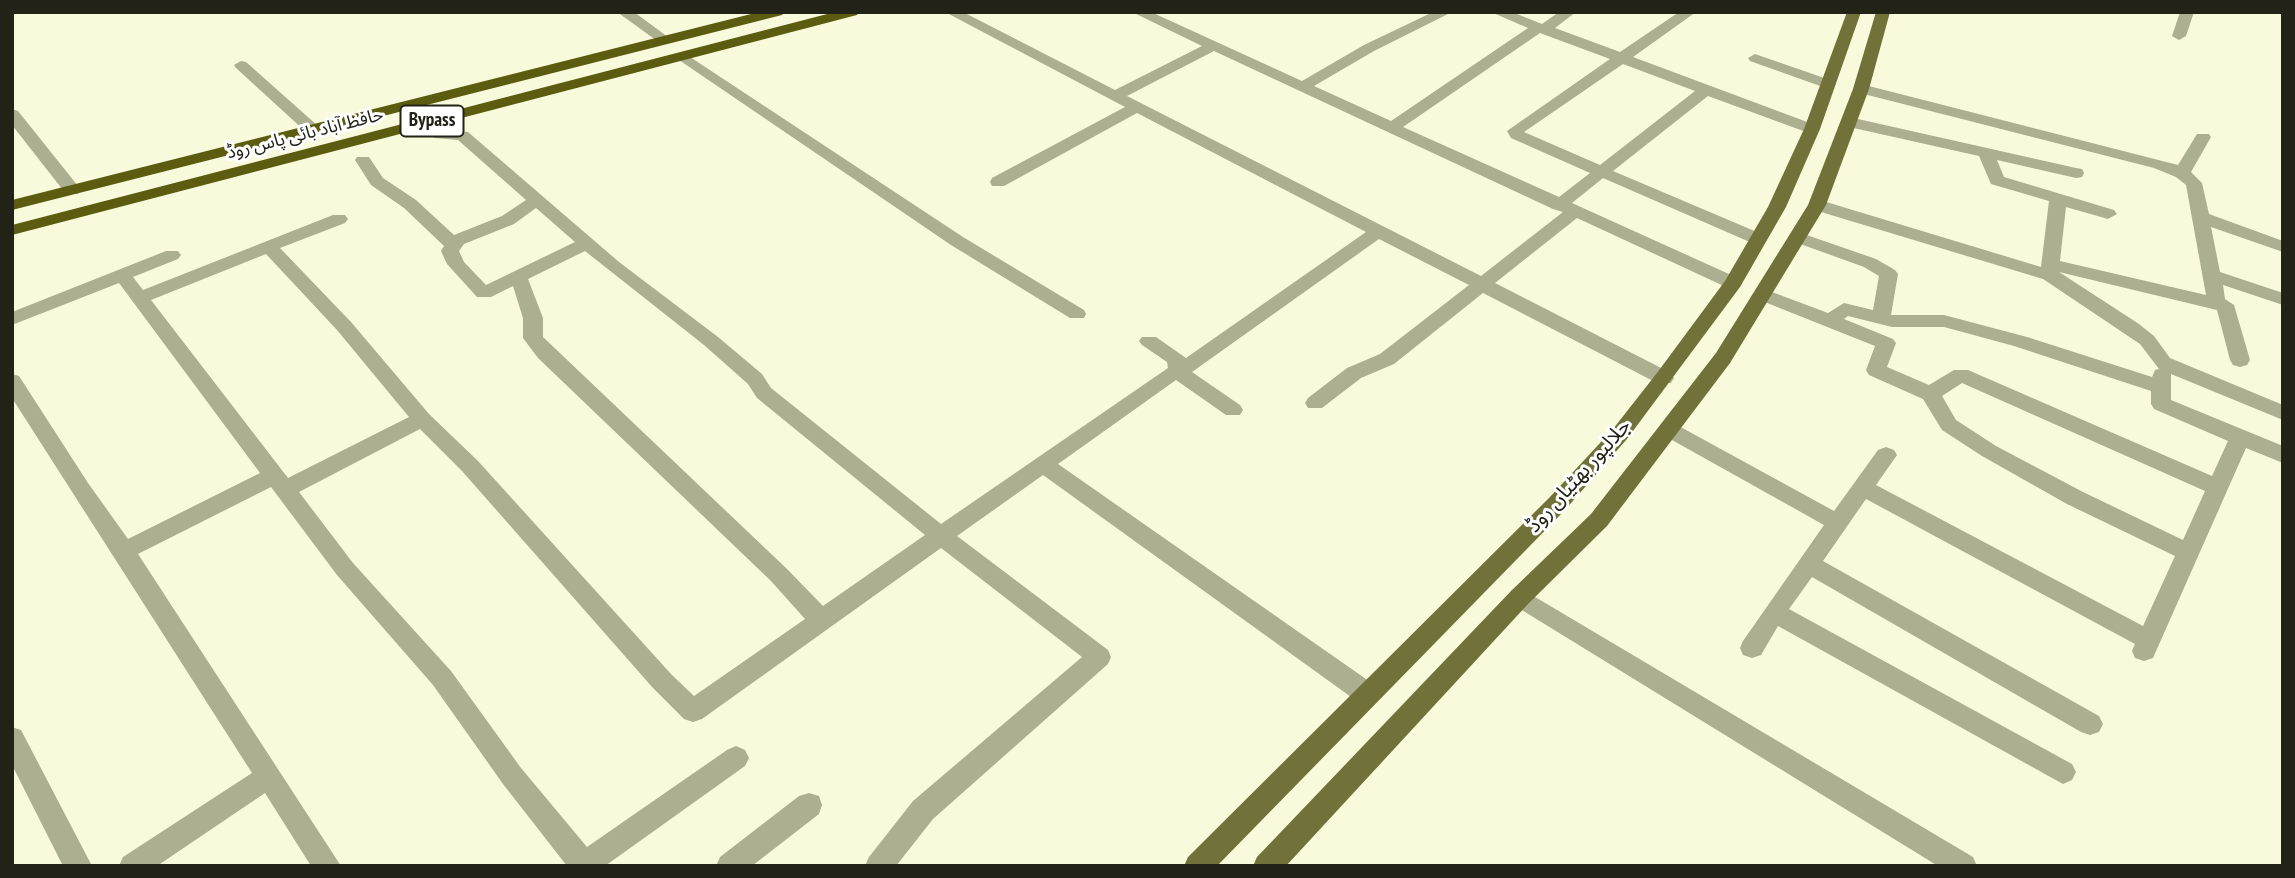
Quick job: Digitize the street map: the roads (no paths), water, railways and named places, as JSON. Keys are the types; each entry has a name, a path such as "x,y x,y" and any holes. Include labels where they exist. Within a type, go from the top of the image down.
{"highway":[{"name":"حافظ آباد بائی پاس روڈ","path":"12,205 777,12"},
{"name":"حافظ آباد بائی پاس روڈ","path":"12,230 852,12"}],"main road":[{"name":"جلالپور بھٹیاں روڈ","path":"1198,866 1557,504 1664,378 1733,283 1777,207 1812,129 1854,12"},
{"name":"جلالپور بھٹیاں روڈ","path":"1267,866 1520,597 1600,520 1723,358 1817,205 1861,89 1883,12"}],"street":[{"path":"624,12 665,40"},
{"path":"952,12 1484,283 1664,378"},
{"path":"1302,87 1369,48 1444,12"},
{"path":"1498,12 1812,129"},
{"path":"1391,128 1569,12"},
{"path":"1689,12 1515,131 1517,135 1758,239"},
{"path":"2179,36 2187,12"},
{"path":"1144,13 1733,283"},
{"path":"1117,95 1213,46"},
{"path":"684,57 957,241 1077,314"},
{"path":"1755,58 1828,84"},
{"path":"241,65 312,130"},
{"path":"1861,89 2160,164 2182,173 2194,183 2217,304"},
{"path":"1315,403 1354,373 1387,359 1484,283 1601,172 1706,90"},
{"path":"998,182 1139,106"},
{"path":"12,114 72,190"},
{"path":"1849,122 2076,173"},
{"path":"416,126 441,135 462,135 587,243 711,341 755,379 764,393 941,536 1099,657 923,810 879,866"},
{"path":"2182,173 2203,136"},
{"path":"1986,152 1997,180 2108,214"},
{"path":"363,160 377,181 410,204 454,245"},
{"path":"537,200 508,220 457,240 450,251 456,264 484,293 587,243"},
{"path":"2050,270 2058,200"},
{"path":"1817,205 2050,270 2225,305 2240,360"},
{"path":"2201,218 2283,247"},
{"path":"141,297 339,219"},
{"path":"269,247 344,326 422,419 496,495 662,681 693,711 1167,376 1178,372 1380,230"},
{"path":"1798,237 1870,262 1889,274 1881,318"},
{"path":"12,319 172,255"},
{"path":"2050,270 2147,340 2164,363 2283,413"},
{"path":"518,275 533,318 533,338 545,353 779,575 821,620"},
{"path":"2212,275 2283,299"},
{"path":"123,276 345,569 442,678 512,776 584,865 736,758"},
{"path":"1764,295 1886,343 1875,370 1930,394 1949,425 1989,451 2075,498 2189,553"},
{"path":"1830,321 1844,309 1881,318 1944,321 2020,341 2161,387"},
{"path":"1149,341 1177,359 1178,372"},
{"path":"2164,363 2161,404 2283,455"},
{"path":"1178,372 1233,410"},
{"path":"1930,394 1961,375 2218,487"},
{"path":"12,381 327,866"},
{"path":"124,551 422,419"},
{"path":"1670,430 1838,523"},
{"path":"1863,488 2146,646 2241,436"},
{"path":"1752,648 1774,612 1886,455"},
{"path":"1044,464 1367,694"},
{"path":"1809,564 2090,724"},
{"path":"1520,597 1963,866"},
{"path":"1774,612 2063,772"},
{"path":"12,738 78,866"},
{"path":"133,866 269,776"},
{"path":"730,866 808,805"}]}
